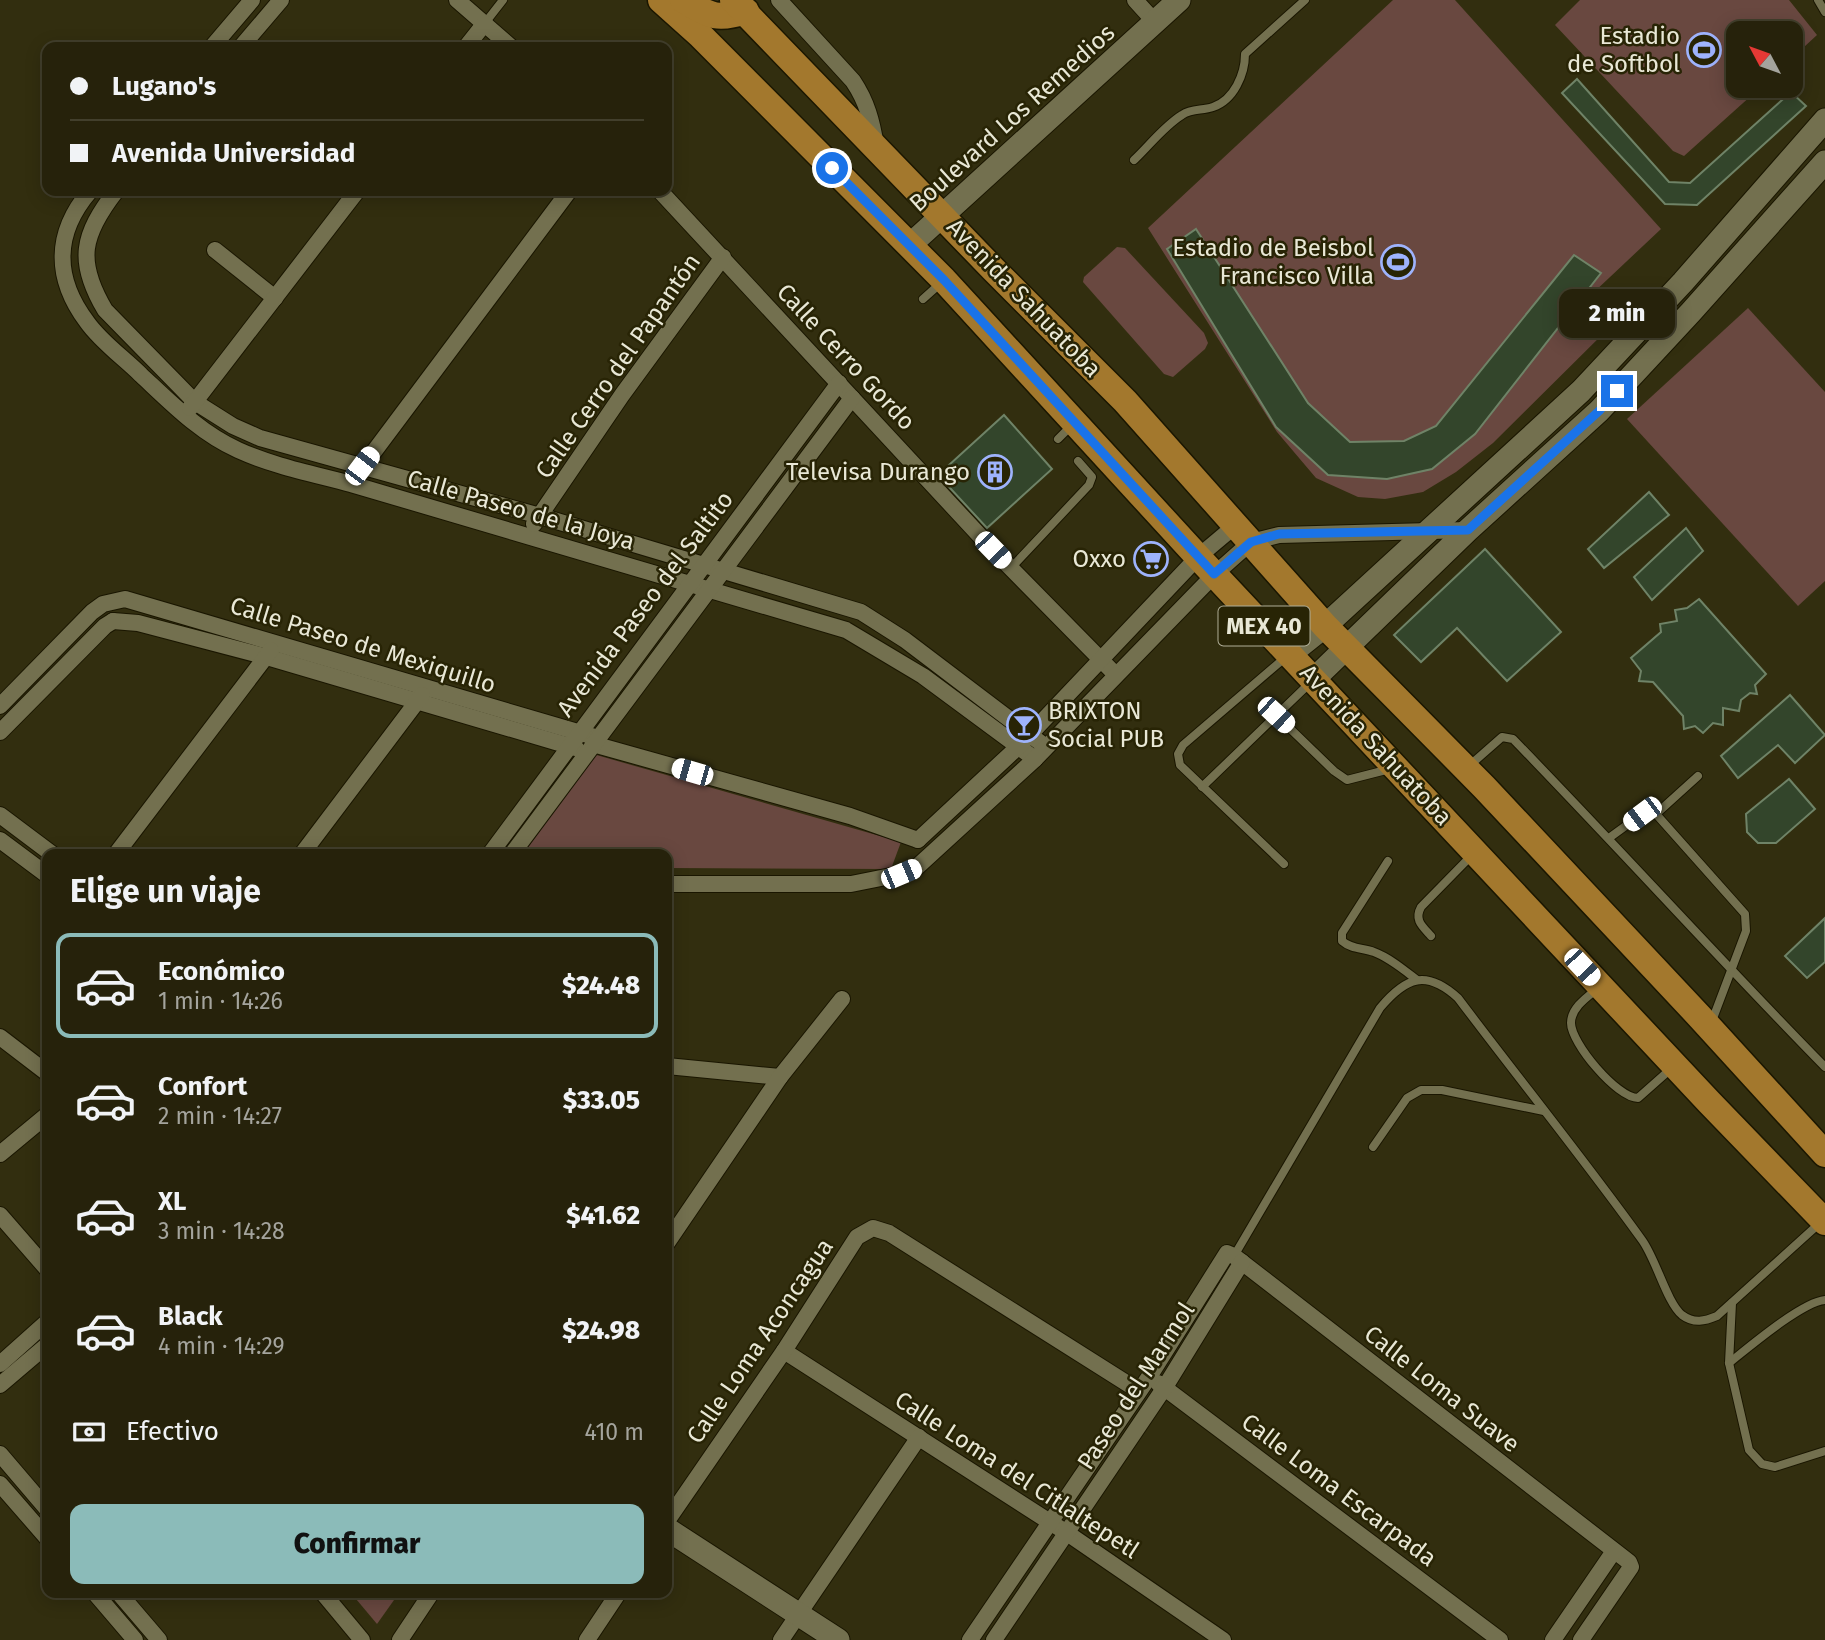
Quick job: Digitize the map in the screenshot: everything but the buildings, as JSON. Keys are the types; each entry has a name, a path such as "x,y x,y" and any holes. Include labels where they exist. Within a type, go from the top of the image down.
{"main road":[{"name":"Avenida Sahuatoba","path":"661,0 700,35 944,280 1067,430 1206,565 1600,986 1824,1220"},
{"path":"683,0 716,17 728,17 745,4"},
{"name":"Avenida Sahuatoba","path":"745,4 993,270 1125,401 1325,626 1466,769 1825,1154"},
{"path":"944,280 963,270 993,270"}],"street":[{"path":"216,42 252,0"},
{"path":"245,42 282,0"},
{"path":"457,0 506,42"},
{"path":"779,0 863,95 869,109 876,146"},
{"path":"1135,0 1155,22"},
{"name":"Boulevard Los Remedios","path":"910,245 1179,0"},
{"path":"470,42 485,23"},
{"path":"1290,654 1325,626 1580,391 1683,282 1825,120"},
{"path":"1314,679 1468,530 1599,411 1825,162"},
{"name":"Calle Paseo de la Joya","path":"87,196 68,223 63,242 62,258 66,281 74,303 88,324 184,416 209,434 238,450 271,462 831,624 861,637 1025,740"},
{"name":"Calle Paseo de la Joya","path":"114,196 90,235 85,253 87,274 105,310 195,402 233,426 260,438 540,516 861,612 905,640 1040,753"},
{"path":"184,416 352,196"},
{"path":"351,484 565,196"},
{"name":"Calle Cerro Gordo","path":"665,196 1011,569 1115,674"},
{"path":"215,250 275,298"},
{"name":"Calle Cerro del Papantón","path":"527,535 622,395 723,257"},
{"name":"Avenida Paseo del Saltito","path":"494,849 839,383"},
{"path":"1580,391 1599,411"},
{"name":"Avenida Paseo del Saltito","path":"516,849 852,398"},
{"path":"926,861 918,840 1025,740 1100,659 1243,534 1468,530"},
{"path":"672,884 851,884 901,874 926,861 1040,753 1115,674 1206,565 1243,534"},
{"name":"Calle Paseo de Mexiquillo","path":"115,600 125,599 276,642 578,732 593,745"},
{"path":"0,732 113,621 115,600"},
{"path":"0,706 92,612 115,600"},
{"name":"Calle Paseo de Mexiquillo","path":"113,621 138,622 267,657 568,746 593,745 850,816 918,840"},
{"path":"120,849 276,642"},
{"path":"306,849 427,687"},
{"path":"0,816 45,849"},
{"path":"0,840 42,871"},
{"path":"672,1236 780,1077 842,999"},
{"path":"0,1037 42,1069"},
{"path":"672,1066 780,1077"},
{"path":"0,1154 42,1119"},
{"path":"0,1215 42,1263"},
{"name":"Calle Loma Aconcagua","path":"672,1514 784,1351 857,1237 873,1228 889,1233 1139,1391"},
{"name":"Paseo del Marmol","path":"970,1640 1139,1391 1234,1257"},
{"name":"Paseo del Marmol","path":"994,1640 1165,1387 1234,1257"},
{"name":"Calle Loma Suave","path":"1234,1257 1629,1562 1631,1566 1581,1640"},
{"path":"0,1364 42,1326"},
{"path":"0,1385 42,1349"},
{"name":"Calle Loma del Citlaltepetl","path":"784,1351 1067,1533 1223,1640"},
{"name":"Calle Loma Escarpada","path":"1149,1377 1500,1640"},
{"path":"781,1640 919,1437"},
{"path":"0,1454 42,1503"},
{"path":"0,1483 42,1532"},
{"path":"672,1532 838,1640"},
{"path":"1553,1640 1614,1551"},
{"path":"99,1598 135,1640"},
{"path":"123,1598 159,1640"},
{"path":"327,1598 362,1640"},
{"path":"400,1640 428,1598"},
{"path":"587,1640 615,1598"}],"lane":[{"path":"485,23 503,0"},
{"path":"1134,160 1179,116 1191,110 1215,107 1227,98 1245,68 1245,54 1305,0"},
{"path":"1818,0 1825,12"},
{"path":"923,299 944,280"},
{"path":"1011,569 1089,485 1091,477 1078,461"},
{"path":"1284,864 1180,765 1178,754 1183,745 1290,654"},
{"path":"1202,787 1314,679"},
{"path":"1276,715 1334,771 1347,780 1396,768"},
{"path":"1466,769 1502,737 1510,737 1609,838 1730,971 1825,1067"},
{"path":"1609,838 1642,814 1656,814 1698,776"},
{"path":"1656,814 1745,914 1745,931 1710,1028"},
{"path":"1431,936 1418,922 1417,914 1475,852"},
{"path":"1388,861 1342,933 1342,941 1348,946 1375,952 1417,980"},
{"path":"1234,1257 1380,1008 1394,991 1417,980 1431,980 1444,986 1458,998 1644,1244 1674,1305 1682,1315 1694,1321 1705,1321 1717,1316 1824,1220"},
{"path":"1600,986 1575,1009 1571,1024 1590,1059 1612,1085 1625,1096 1638,1098 1675,1065"},
{"path":"1373,1147 1406,1098 1421,1090 1442,1090 1544,1111"},
{"path":"1729,1363 1810,1304 1825,1300"},
{"path":"1732,1303 1729,1363 1749,1450 1754,1458 1762,1464 1775,1466 1825,1451"}],"shaded area":[{"name":"Estadio de Beisbol Francisco Villa","path":"1393,0 1455,0 1661,229 1592,294 1619,318 1493,443 1456,472 1423,492 1385,499 1358,497 1316,478 1277,432 1148,228"},
{"path":"1580,0 1789,0 1817,35 1803,48 1803,21 1726,21 1726,98 1749,98 1684,156 1673,151 1555,25"},
{"path":"1117,247 1125,248 1204,333 1208,343 1205,349 1173,377 1164,374 1083,282 1084,277"},
{"path":"1748,308 1825,392 1825,581 1798,606 1627,419"},
{"path":"593,754 901,842 891,869 672,868 672,849 524,849"},
{"path":"355,1598 395,1598 377,1624"}],"place":[{"name":"Estadio de Softbol","path":"1704,50"},
{"name":"Estadio de Beisbol Francisco Villa","path":"1398,262"},
{"name":"Televisa Durango","path":"995,472"},
{"name":"Oxxo","path":"1151,559"},
{"name":"BRIXTON Social PUB","path":"1024,725"}],"route":[{"path":"832,168 944,280 1214,574 1251,542 1279,534 1468,530 1599,411 1617,391"}]}
